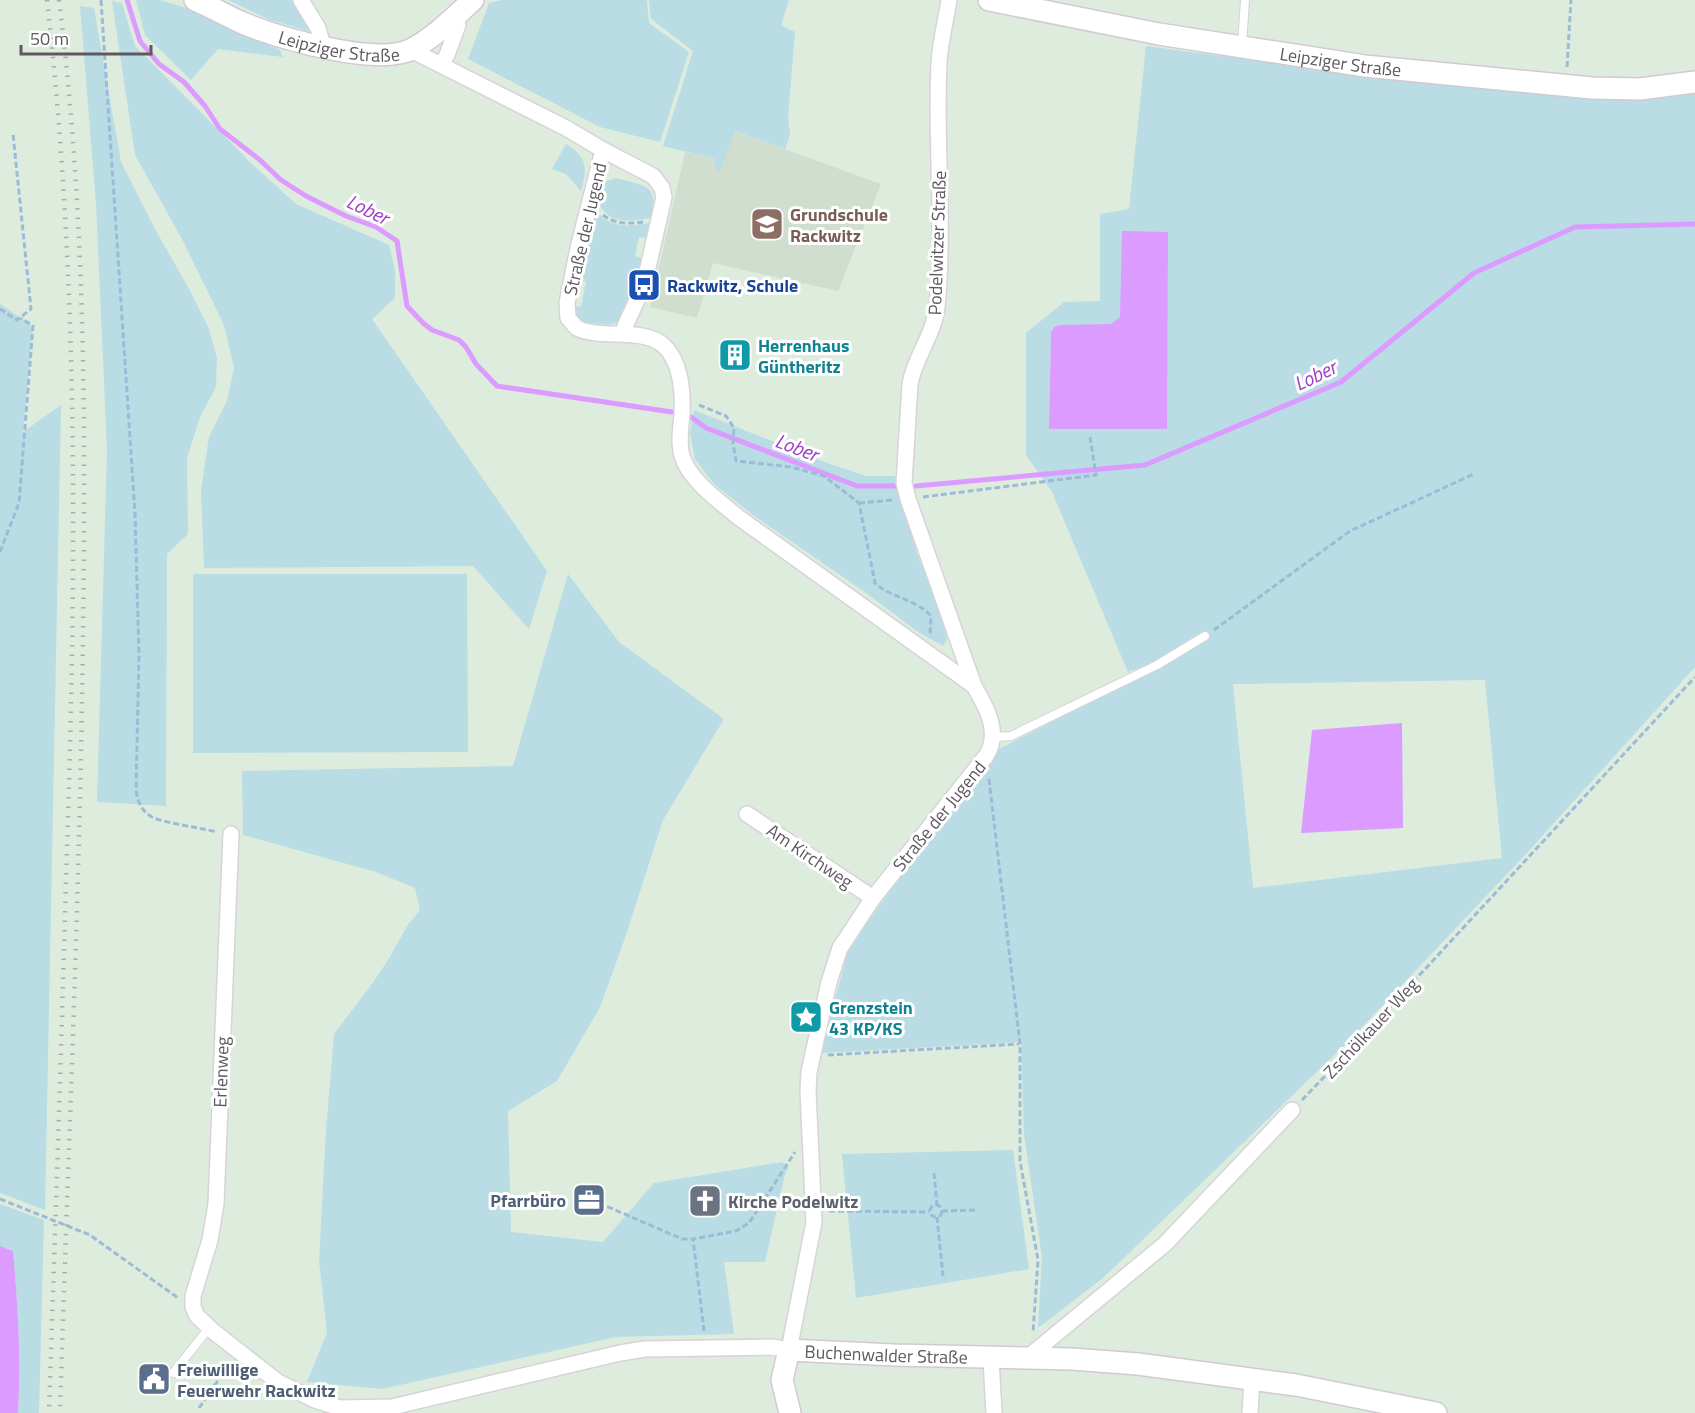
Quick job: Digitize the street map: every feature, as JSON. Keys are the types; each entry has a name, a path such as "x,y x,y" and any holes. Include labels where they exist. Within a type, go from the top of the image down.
{"street":[{"name":"Leipziger Straße","path":"195,0 244,23 281,36 359,53 381,54 397,54 411,50 453,18 470,1"},
{"path":"301,0 318,28 323,46"},
{"name":"Podelwitzer Straße","path":"949,0 939,65 938,288 933,329 912,374 910,384 904,483 974,686"},
{"name":"Leipziger Straße","path":"989,0 1242,49 1365,66 1566,86 1640,88 1695,82"},
{"path":"441,65 458,25 453,18"},
{"name":"Straße der Jugend","path":"411,50 653,176 662,188 664,197 644,285 625,326 625,334"},
{"name":"Straße der Jugend","path":"603,150 578,248 567,303 568,318 577,328 651,338 663,344 672,357 679,374 682,402 680,440 682,456 705,489 738,517 974,686"},
{"path":"974,686 983,701 994,737"},
{"name":"Straße der Jugend","path":"789,1350 810,1251 815,1211 808,1091 809,1072 837,958 845,940 873,898 986,756 991,749 994,737"},
{"name":"Am Kirchweg","path":"747,814 873,898"},
{"name":"Erlenweg","path":"193,1307 193,1296 210,1240 216,1204 231,834"},
{"path":"1034,1352 1165,1244 1292,1110"},
{"name":"Buchenwalder Straße","path":"193,1307 197,1316 209,1328 278,1382 338,1410 392,1407 645,1349 772,1347 789,1350 992,1358 1034,1352 1296,1385 1436,1413"},
{"path":"789,1350 782,1380 790,1413"},
{"path":"992,1358 994,1413"},
{"path":"1250,1413 1252,1379"}],"lane":[{"path":"1242,49 1245,0"},
{"path":"994,737 1011,736 1157,665 1205,636"},
{"path":"173,1373 209,1328"}],"path":[{"path":"101,0 135,513 139,655 137,799 153,818 231,834"},
{"path":"1566,86 1571,0"},
{"path":"0,309 16,320 31,309 13,134"},
{"path":"591,195 605,217 616,222 631,224 659,220"},
{"path":"0,552 19,503 33,326 21,318"},
{"path":"682,402 694,403 726,416 734,428 733,443 736,461 791,467 824,476 859,503 875,583 884,591 924,608 931,616 929,655"},
{"path":"859,503 1096,475 1090,437"},
{"path":"1205,636 1350,531 1474,474"},
{"name":"Zschölkauer Weg","path":"1292,1110 1362,1038 1695,677"},
{"path":"986,756 1020,1044 1020,1161 1038,1260 1034,1352"},
{"path":"814,1055 1020,1044"},
{"path":"598,1203 682,1239 736,1231 749,1223 796,1150"},
{"path":"934,1173 937,1205 942,1211"},
{"path":"0,1199 90,1235 193,1307"},
{"path":"929,1212 932,1206 937,1205"},
{"path":"943,1276 937,1217 942,1211 978,1210"},
{"path":"815,1211 929,1212"},
{"path":"929,1212 933,1217 937,1217"},
{"path":"693,1239 706,1347"},
{"path":"199,1408 238,1351"}],"shaded area":[{"path":"136,0 160,0 193,10 280,50 283,57 218,49 191,80 145,35"},
{"path":"228,0 294,0 308,24 309,31 270,20"},
{"path":"502,0 647,0 649,23 689,52 660,142 600,127 468,59 489,3"},
{"path":"649,0 789,0 781,25 795,32 788,118 790,135 785,149 735,131 720,171 714,170 716,159 663,146 693,51 651,19"},
{"path":"112,1 122,3 135,46 250,162 296,204 389,245 395,271 395,298 372,319 547,571 529,629 473,566 204,568 201,490 209,437 227,401 234,368 224,325 182,239 135,155"},
{"path":"80,6 94,8 121,162 209,329 217,358 216,387 200,417 187,458 188,534 167,554 166,806 97,802 107,450 96,203"},
{"path":"1146,46 1296,66 1563,95 1695,91 1695,667 1525,855 1349,1041 1103,1278 1038,1328 1042,1257 1024,1135 1021,1042 821,1053 849,946 995,751 1195,648 1128,672 1052,492 1026,455 1026,333 1064,302 1100,301 1100,214 1129,209","holes":["1120,317 1049,429 1051,332 1054,327 1111,324","1485,680 1502,858 1253,888 1233,684"]},
{"name":"Grundschule Rackwitz","path":"734,131 881,184 838,291 713,263 697,318 650,307 685,152 716,159"},
{"path":"566,144 578,154 584,164 585,176 581,191 566,174 552,169"},
{"path":"616,178 647,188 653,199 651,218 625,221 606,213 596,198 602,183"},
{"path":"592,204 603,218 610,222 625,225 650,223 647,238 639,237 635,256 643,259 629,304 620,319 610,324 584,322 579,319 575,306 581,307 586,282 579,280"},
{"path":"1122,231 1168,232 1167,429 1049,429 1051,332 1054,327 1060,325 1111,324 1120,317"},
{"path":"0,304 33,326 23,432 61,405 45,1210 0,1193"},
{"path":"694,410 827,463 866,476 895,476 917,553 943,619 947,640 943,646 918,632 869,595 753,515 714,484 695,459 690,433"},
{"path":"193,574 467,574 468,752 193,753"},
{"path":"568,574 619,642 724,719 663,820 600,1007 557,1081 508,1111 511,1232 603,1242 654,1183 782,1162 789,1167 785,1174 765,1262 724,1262 734,1334 616,1337 382,1389 307,1382 327,1333 319,1261 334,1034 372,984 407,926 420,910 415,888 376,872 243,835 242,771 513,766"},
{"path":"1402,723 1403,828 1301,833 1312,730"},
{"path":"1013,1150 1029,1269 856,1298 842,1154"},
{"path":"0,1204 44,1220 39,1413 18,1413 19,1352 15,1271 13,1251 0,1246"},
{"path":"0,1246 13,1251 18,1332 18,1413 0,1413"}],"waterway":[{"name":"Lober","path":"127,0 140,41 159,64 184,82 205,106 220,129 260,160 281,180 306,196 346,216 376,227 397,241 407,306 432,330 459,340 476,364 497,386 672,412"},
{"name":"Lober","path":"916,486 1145,465 1341,382 1474,273 1575,227 1695,224"},
{"name":"Lober","path":"691,417 706,428 857,486 897,486"}],"railway":[{"path":"47,0 58,110 65,220 73,440 72,659 49,1413"},
{"path":"59,0 74,157 84,394 79,827 60,1413"}],"place":[{"name":"Grundschule Rackwitz","path":"767,224"},
{"name":"Rackwitz, Schule","path":"644,285"},
{"name":"Herrenhaus Güntheritz","path":"735,355"},
{"name":"Grenzstein 43 KP/KS","path":"806,1017"},
{"name":"Pfarrbüro","path":"589,1200"},
{"name":"Kirche Podelwitz","path":"705,1201"},
{"name":"Freiwillige Feuerwehr Rackwitz","path":"154,1379"}]}
